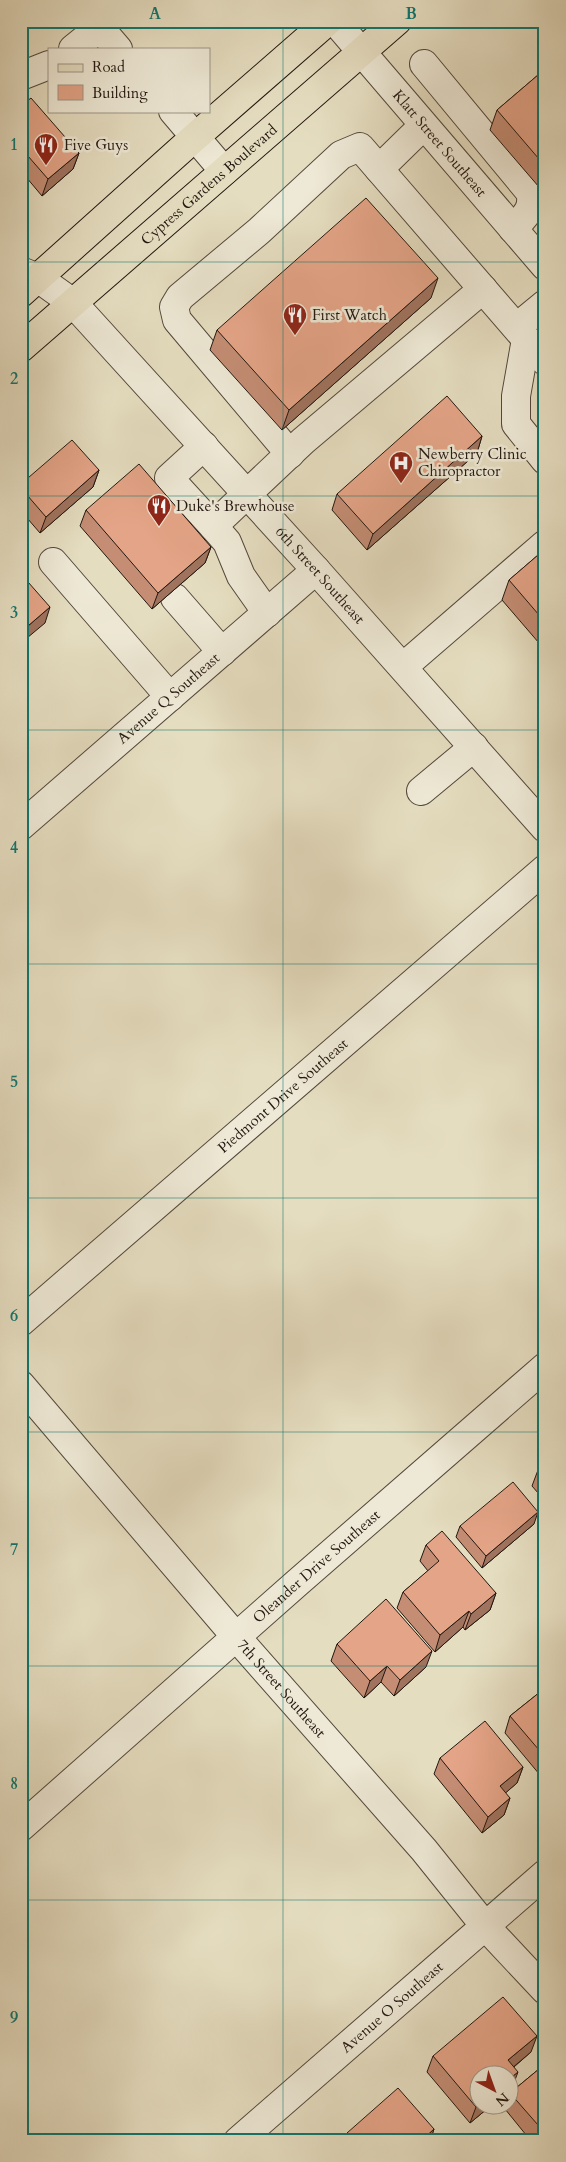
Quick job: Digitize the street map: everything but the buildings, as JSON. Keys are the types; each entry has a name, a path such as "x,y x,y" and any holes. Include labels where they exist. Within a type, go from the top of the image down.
{"main road":[{"name":"Cypress Gardens Boulevard","path":"21,348 396,21"},
{"path":"27,281 325,23"}],"street":[{"name":"Klatt Street Southeast","path":"325,23 361,52 545,266"},
{"path":"74,48 96,24 117,48"},
{"path":"424,64 530,192 532,202 530,211 513,229"},
{"path":"21,76 48,65"},
{"path":"174,112 224,171"},
{"path":"379,169 424,126"},
{"path":"290,454 177,320 174,307 180,297 259,231 341,155 360,147 545,360"},
{"name":"6th Street Southeast","path":"27,281 73,303 403,666 545,828"},
{"path":"213,526 290,454 483,289"},
{"path":"545,304 522,333 516,396 516,424 545,460"},
{"path":"204,446 169,478 227,542 241,576 267,613"},
{"path":"403,666 544,544"},
{"path":"53,562 170,697"},
{"name":"Avenue Q Southeast","path":"22,825 316,570"},
{"path":"175,598 222,652"},
{"path":"421,791 474,747"},
{"name":"Piedmont Drive Southeast","path":"21,1322 545,869"},
{"name":"Oleander Drive Southeast","path":"21,1827 545,1367"},
{"name":"7th Street Southeast","path":"21,1385 237,1638 424,1850 485,1926 545,1990"},
{"name":"Avenue O Southeast","path":"238,2141 545,1874"}],"place":[{"name":"Five Guys","path":"46,166"},
{"name":"First Watch","path":"295,336"},
{"name":"Newberry Clinic Chiropractor","path":"401,484"},
{"name":"Duke's Brewhouse","path":"159,527"}]}
